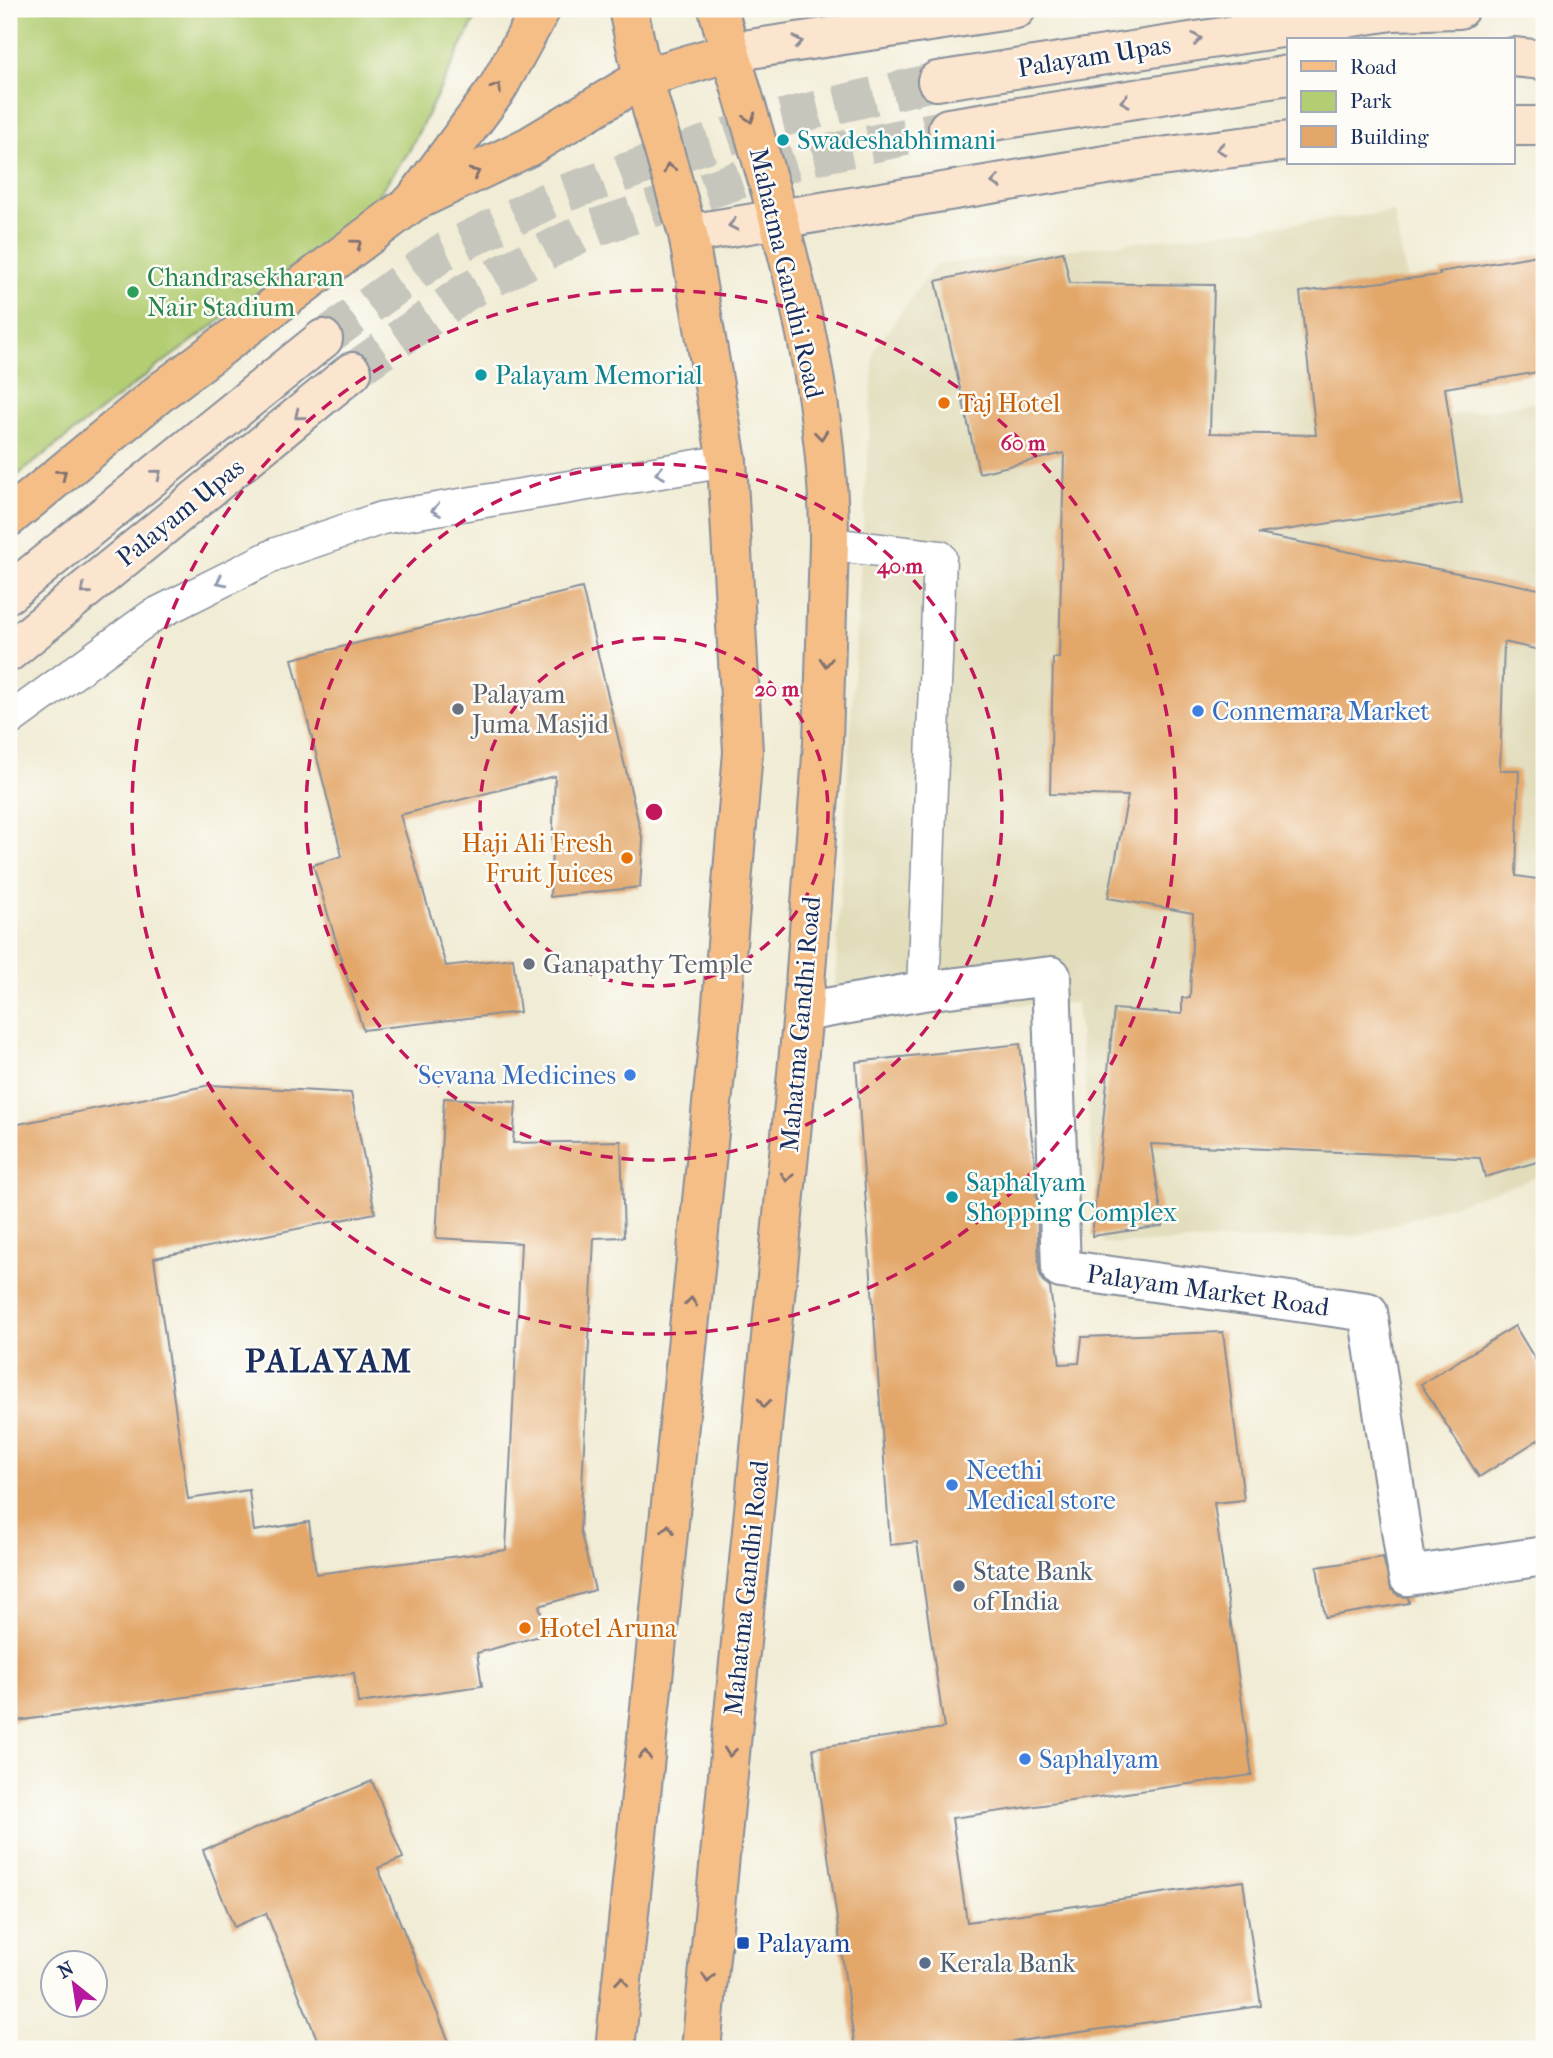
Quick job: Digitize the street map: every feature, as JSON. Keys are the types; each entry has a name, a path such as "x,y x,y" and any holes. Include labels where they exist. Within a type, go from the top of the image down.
{"main road":[{"path":"413,202 497,89 541,9"},
{"path":"615,2049 720,1016 743,752 727,461 688,233 643,78 628,9"},
{"name":"Mahatma Gandhi Road","path":"701,2049 803,1012 823,742 829,544 829,511 814,367 779,216 718,9"},
{"path":"9,517 162,391 413,202 528,147 643,78 730,52 1016,9"},
{"name":"Palayam Upas","path":"937,81 1392,11 1460,9"},
{"path":"1514,57 1544,60"},
{"name":"Palayam Upas","path":"948,128 1287,75"},
{"path":"1514,125 1544,126"},
{"path":"688,233 779,216 1136,160 1287,141"},
{"name":"Palayam Upas","path":"9,593 323,340"},
{"name":"Palayam Upas","path":"9,652 352,372"}],"street":[{"name":"Palayam Market Road","path":"803,1012 923,991 1051,976 1061,1269 1368,1312 1408,1576 1544,1556"}],"lane":[{"path":"9,720 152,616 276,554 382,519 727,461"},
{"path":"829,544 940,557 923,991"}],"shaded area":[{"name":"Connemara Market","path":"1394,212 1432,418 1544,401 1544,1175 1358,1236 1102,1244 1076,1003 833,1012 874,350 935,265"}],"green space":[{"name":"Chandrasekharan Nair Stadium","path":"9,9 480,9 408,153 363,215 153,370 9,482"}],"building":[{"path":"1063,252 1070,283 1214,285 1210,433 1316,435 1300,292 1440,275 1439,272 1544,254 1544,371 1445,388 1462,503 1258,534 1544,590 1544,651 1504,642 1500,770 1519,770 1516,876 1544,880 1544,1160 1485,1177 1480,1158 1151,1144 1163,1226 1092,1236 1114,1009 1182,1014 1182,998 1190,998 1193,913 1108,898 1128,796 1050,794 1053,658 1059,658 1064,453 979,473 936,281"},
{"name":"Palayam Juma Masjid","path":"582,588 643,841 640,887 550,897 555,776 400,815 446,966 513,958 520,1012 363,1030 313,865 342,856 292,659"},
{"path":"1020,1044 1036,1172 1039,1270 1042,1280 1050,1288 1060,1364 1079,1363 1082,1337 1223,1332 1244,1500 1214,1503 1252,1775 952,1818 967,1922 1243,1881 1261,2006 964,2049 855,2049 813,1748 944,1728 917,1542 890,1545 856,1062"},
{"path":"210,1085 351,1093 375,1213 154,1258 188,1499 249,1490 254,1531 309,1522 316,1574 506,1550 521,1243 436,1238 444,1098 516,1102 513,1143 621,1141 624,1237 594,1238 580,1530 595,1590 539,1606 547,1634 477,1653 482,1686 358,1703 354,1673 9,1722 9,1126"},
{"path":"1515,1326 1544,1374 1544,1436 1479,1477 1421,1384"},
{"path":"1383,1557 1391,1589 1399,1596 1408,1597 1409,1603 1325,1617 1317,1567"},
{"path":"372,1781 403,1858 378,1868 452,2049 321,2049 266,1913 234,1927 203,1850"}],"tunnel":[{"path":"323,339 443,252 557,196 778,119 937,81"},
{"path":"352,372 466,292 588,230 804,158 948,128"}],"place":[{"name":"Swadeshabhimani","path":"783,140"},
{"name":"Chandrasekharan Nair Stadium","path":"133,292"},
{"name":"Palayam Memorial","path":"481,375"},
{"name":"Taj Hotel","path":"944,403"},
{"name":"Palayam Juma Masjid","path":"458,709"},
{"name":"Connemara Market","path":"1198,711"},
{"name":"Haji Ali Fresh Fruit Juices","path":"627,858"},
{"name":"Ganapathy Temple","path":"529,964"},
{"name":"Sevana Medicines","path":"630,1075"},
{"name":"Saphalyam Shopping Complex","path":"952,1197"},
{"name":"Neethi Medical store","path":"952,1485"},
{"name":"State Bank of India","path":"959,1586"},
{"name":"Hotel Aruna","path":"525,1628"},
{"name":"Saphalyam","path":"1025,1759"},
{"name":"Palayam","path":"743,1943"},
{"name":"Kerala Bank","path":"925,1963"}],"district":[{"name":"PALAYAM","path":"329,1360"}]}
